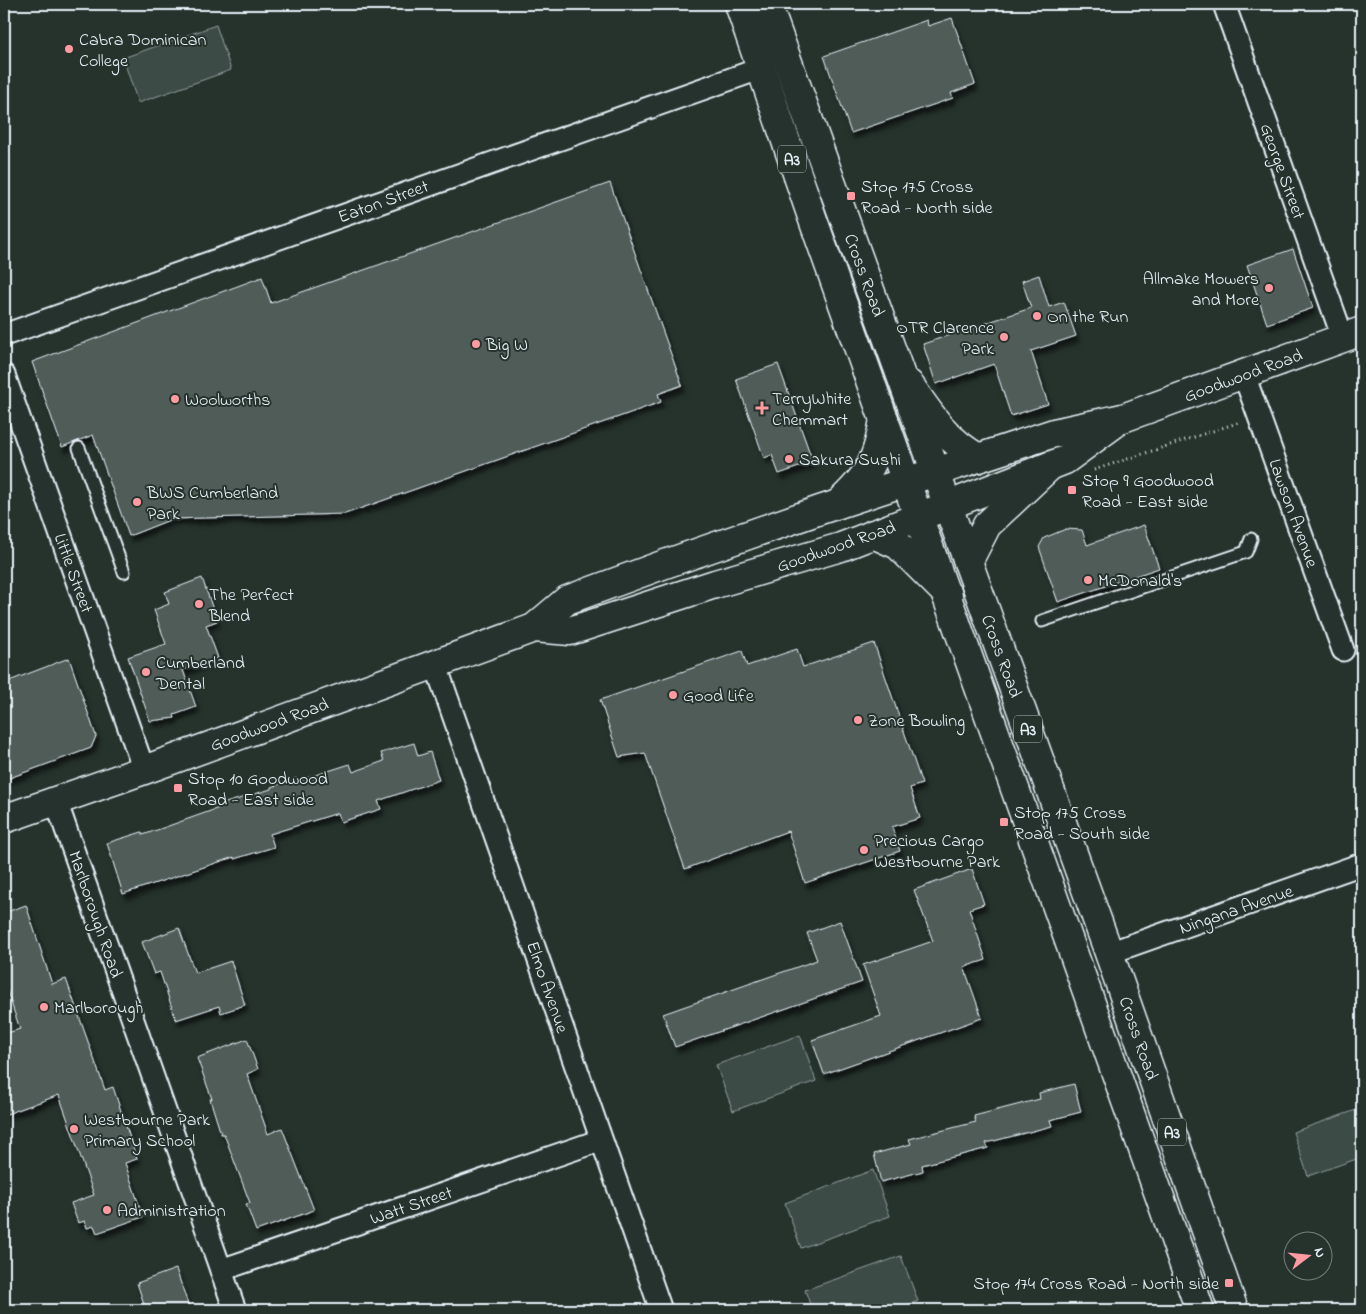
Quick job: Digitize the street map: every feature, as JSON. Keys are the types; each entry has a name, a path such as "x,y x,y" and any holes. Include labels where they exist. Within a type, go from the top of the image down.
{"main road":[{"name":"Cross Road","path":"739,4 774,63 899,371 1109,953 1234,1310"},
{"name":"Cross Road","path":"767,4 774,63 884,419 1079,964 1200,1310"},
{"name":"Goodwood Road","path":"4,819 534,628 568,600 838,504 1054,433 1123,418 1352,334"},
{"path":"899,371 936,424 961,448 979,458"},
{"name":"Goodwood Road","path":"534,628 570,631 594,625 715,584 802,560 1065,460 1123,418"},
{"path":"838,504 868,472 881,439 884,419"},
{"path":"968,562 987,525 1050,466"},
{"path":"873,534 898,545 948,595"},
{"path":"1079,964 1109,953"}],"street":[{"name":"George Street","path":"1224,4 1352,334"},
{"name":"Eaton Street","path":"4,335 774,63"},
{"name":"Little Street","path":"4,375 144,770"},
{"name":"Lawson Avenue","path":"1244,375 1343,650"},
{"name":"Elmo Avenue","path":"435,663 661,1310"},
{"name":"Marlborough Road","path":"56,801 235,1310"},
{"name":"Ningana Avenue","path":"1109,953 1362,864"},
{"name":"Watt Street","path":"221,1270 601,1140"}],"lane":[{"path":"80,448 124,572"},
{"path":"1042,621 1246,552 1251,539"}],"path":[{"path":"1085,474 1231,423 1245,421"}],"shaded area":[{"path":"216,25 231,70 138,103 123,58"},
{"path":"800,1035 816,1081 733,1111 716,1065"},
{"path":"1362,1108 1362,1157 1308,1176 1293,1132"},
{"path":"873,1170 890,1216 801,1248 785,1203"},
{"path":"901,1256 918,1301 892,1310 812,1310 805,1290"}],"building":[{"path":"952,18 975,84 951,93 953,98 851,133 824,56 927,20 928,26"},
{"name":"Big W","path":"610,183 682,385 658,394 661,402 345,514 172,519 129,536 93,435 62,447 32,362 262,277 271,303"},
{"path":"1293,249 1313,308 1267,324 1247,265"},
{"path":"1039,275 1049,307 1064,302 1076,336 1031,351 1048,404 1011,416 994,364 936,384 923,344 1031,308 1022,281"},
{"path":"778,364 813,462 779,474 772,455 764,458 736,379"},
{"name":"McDonald's","path":"1144,525 1159,568 1058,602 1039,547 1044,538 1066,529 1082,530 1087,545"},
{"path":"202,578 217,621 206,625 218,658 183,670 196,707 174,715 175,718 150,721 128,657 166,644 154,610 169,604 165,592"},
{"path":"874,643 922,784 910,788 920,818 892,827 900,851 805,883 788,831 685,869 645,753 619,757 600,700 742,651 747,666 797,649 803,667"},
{"path":"69,658 96,736 91,748 4,780 4,683"},
{"path":"414,743 418,756 430,752 439,780 378,801 381,809 341,822 338,813 270,834 274,847 234,859 234,857 123,894 107,843 142,832 143,835 219,808 219,805 271,789 271,787 297,778 297,781 350,764 353,772 384,761 381,753"},
{"path":"972,869 984,904 969,909 986,960 964,967 982,1018 824,1074 812,1040 881,1016 863,965 933,941 914,890"},
{"name":"Marlborough","path":"26,905 52,984 66,979 105,1090 113,1087 137,1159 125,1163 143,1217 97,1233 94,1226 87,1228 85,1221 78,1223 71,1203 94,1195 59,1095 4,1115 4,1034 20,1029 4,982 4,913"},
{"path":"840,921 862,982 675,1047 663,1014 817,960 807,933"},
{"path":"179,928 195,973 231,961 245,1005 221,1013 219,1006 176,1020 160,972 154,974 142,942"},
{"path":"247,1039 258,1069 247,1074 268,1134 282,1128 314,1210 256,1231 246,1204 250,1203 224,1134 221,1134 210,1099 212,1099 197,1058"},
{"path":"1074,1084 1081,1112 1050,1120 1052,1126 986,1143 988,1148 922,1165 923,1171 881,1182 874,1154 911,1144 909,1139 976,1122 974,1116 1040,1099 1039,1093"},
{"path":"176,1269 190,1310 146,1310 137,1283"}],"place":[{"name":"Cabra Dominican College","path":"69,49"},
{"name":"Stop 175 Cross Road - North side","path":"851,196"},
{"name":"Allmake Mowers and More","path":"1269,288"},
{"name":"On the Run","path":"1037,316"},
{"name":"OTR Clarence Park","path":"1004,337"},
{"name":"Big W","path":"476,344"},
{"name":"Woolworths","path":"175,399"},
{"name":"TerryWhite Chemmart","path":"762,408"},
{"name":"Sakura Sushi","path":"789,459"},
{"name":"Stop 9 Goodwood Road - East side","path":"1072,490"},
{"name":"BWS Cumberland Park","path":"137,502"},
{"name":"McDonald's","path":"1088,580"},
{"name":"The Perfect Blend","path":"199,604"},
{"name":"Cumberland Dental","path":"146,672"},
{"name":"Good Life","path":"673,695"},
{"name":"Zone Bowling","path":"858,720"},
{"name":"Stop 10 Goodwood Road - East side","path":"178,788"},
{"name":"Stop 175 Cross Road - South side","path":"1004,822"},
{"name":"Precious Cargo Westbourne Park","path":"864,850"},
{"name":"Marlborough","path":"44,1007"},
{"name":"Westbourne Park Primary School","path":"74,1129"},
{"name":"Administration","path":"107,1210"},
{"name":"Stop 174 Cross Road - North side","path":"1229,1283"}]}
